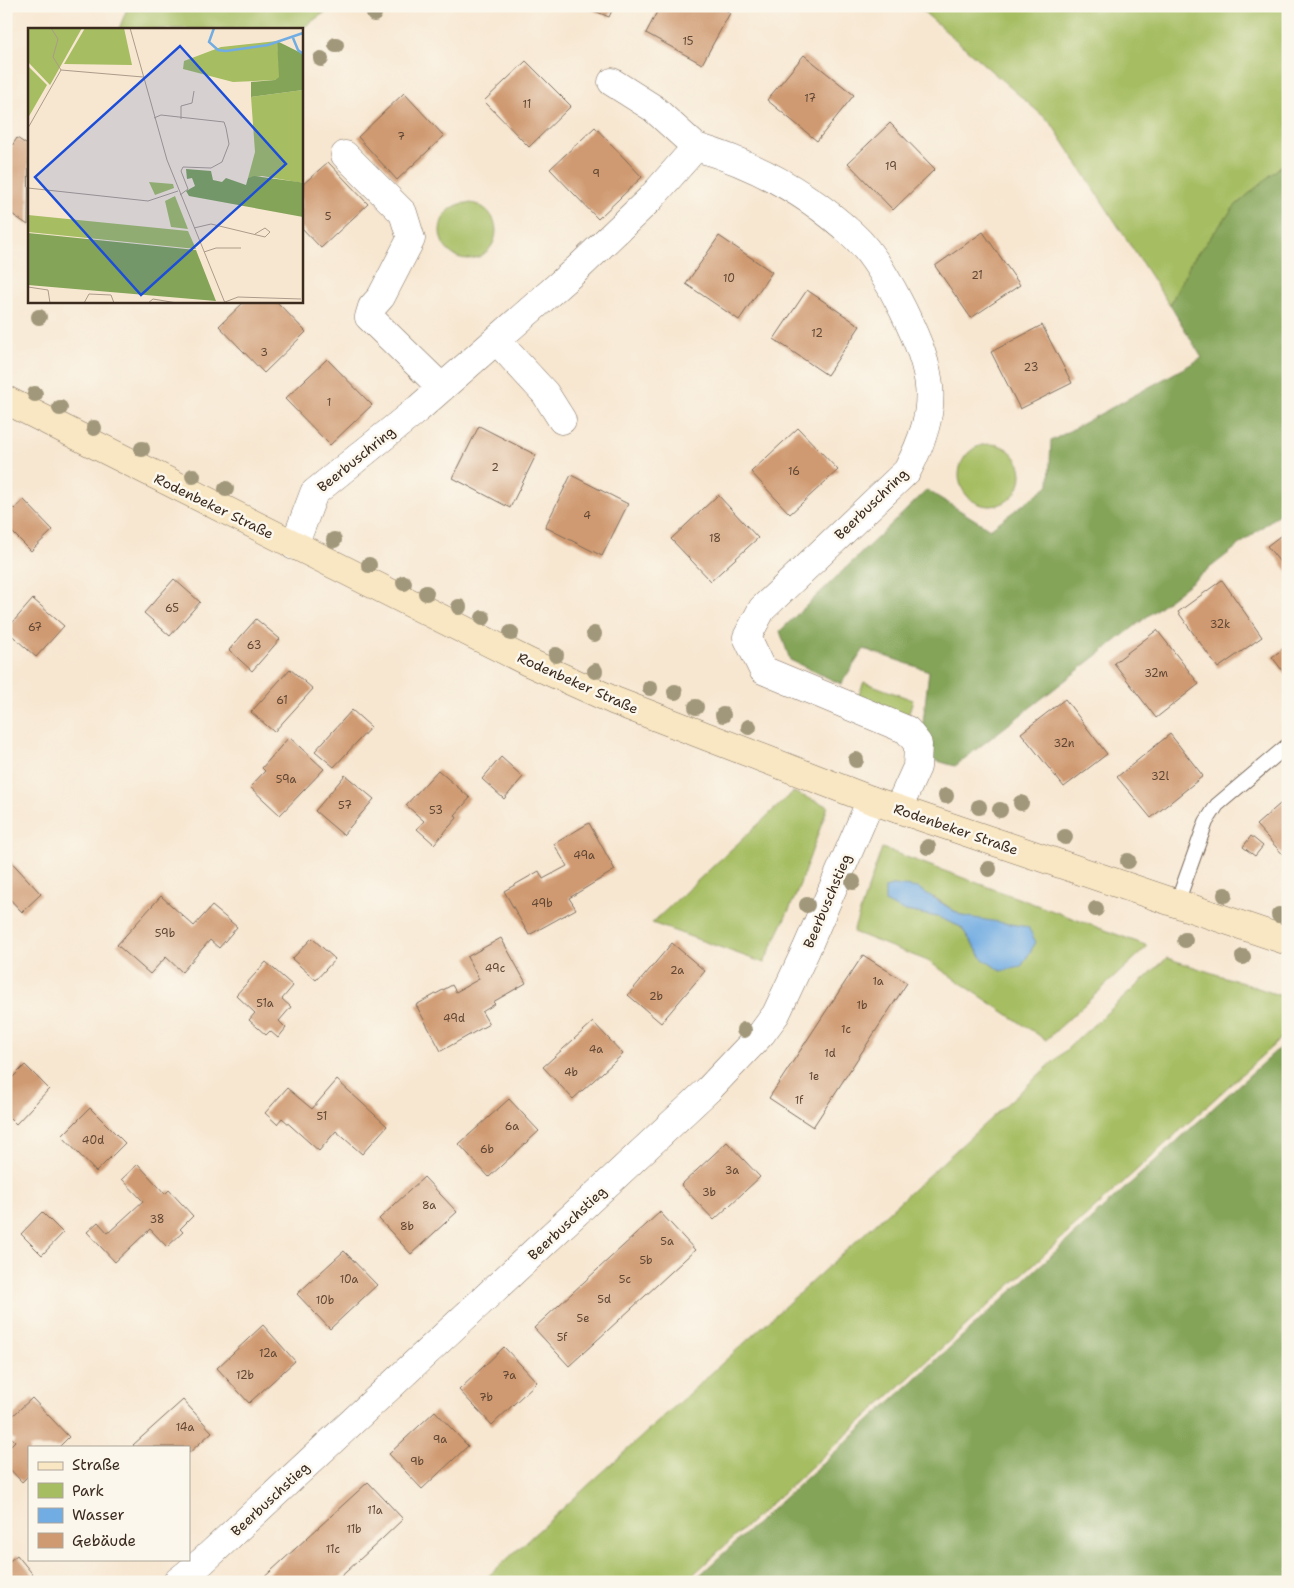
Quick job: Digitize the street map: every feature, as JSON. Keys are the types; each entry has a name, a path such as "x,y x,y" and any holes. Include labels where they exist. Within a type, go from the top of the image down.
{"street":[{"name":"Beerbuschring","path":"612,82 653,108 696,147 749,165 791,187 854,235 893,288 918,338 930,380 928,413 921,443 907,471 762,609 747,637 762,670 907,730 918,744 916,767 898,809"},
{"name":"Beerbuschring","path":"294,546 314,493 498,341 650,200 696,147"},
{"path":"345,155 403,214 411,239 381,297 372,307 369,317 442,388"},
{"path":"498,341 545,393 562,420"},
{"name":"Rodenbeker Straße","path":"6,400 528,662 615,701 871,800 1288,941"},
{"name":"Beerbuschstieg","path":"177,1582 203,1561 472,1312 709,1089 762,1033 776,1014 806,950 871,800"}],"lane":[{"path":"1177,904 1206,822 1224,800 1288,745"}],"green space":[{"path":"128,6 334,6 302,28 119,28"},
{"path":"917,6 1288,6 1288,160 1235,206 1191,262 1170,306 1051,123"},
{"path":"1288,160 1288,507 955,766 910,753 922,731 929,671 864,649 841,684 790,660 780,631 927,490 990,529 1049,485 1051,441 1202,358 1170,305 1191,262 1235,206"},
{"path":"468,203 479,205 488,211 494,220 496,231 494,242 488,251 479,257 468,259 457,257 448,251 442,242 440,231 442,220 448,211 457,205"},
{"path":"990,444 1002,446 1012,453 1019,463 1021,475 1019,487 1012,497 1002,504 990,506 978,504 968,497 961,487 959,475 961,463 968,453 978,446"},
{"path":"864,682 913,700 907,718 857,699"},
{"path":"793,792 828,806 796,895 764,963 652,923"},
{"path":"882,848 1148,946 1046,1040 928,961 853,932","holes":["934,897 962,916 986,921 983,959 961,927 938,917 901,910"]},
{"path":"1167,958 1288,998 1288,1032 685,1582 482,1582"},
{"path":"1288,1040 1288,1582 692,1582"}],"water":[{"path":"895,885 918,888 962,916 1028,927 1036,942 1021,967 1001,971 983,959 961,927 938,917 901,910 885,902 885,888"}],"building":[{"path":"583,6 614,6 609,17"},
{"path":"660,6 719,6 730,13 702,64 646,33"},
{"path":"804,55 854,95 817,141 767,100"},
{"path":"526,61 571,106 529,147 484,101"},
{"path":"404,93 444,136 397,180 358,137"},
{"path":"890,123 935,169 893,210 848,163"},
{"path":"595,127 642,177 598,219 550,169"},
{"path":"17,138 28,145 28,225 6,210 6,155"},
{"path":"328,162 368,204 321,248 302,228 302,185"},
{"path":"983,232 1020,285 971,318 935,266"},
{"path":"719,236 772,272 739,320 686,284"},
{"path":"807,290 860,326 827,375 774,339"},
{"path":"244,302 277,302 306,332 264,373 219,326"},
{"path":"1042,325 1072,383 1020,409 991,352"},
{"path":"327,359 372,405 330,445 285,399"},
{"path":"479,426 536,455 510,508 453,478"},
{"path":"798,428 838,470 790,514 751,472"},
{"path":"571,475 628,504 602,556 545,527"},
{"path":"718,495 758,538 711,581 671,539"},
{"path":"24,500 53,530 31,551 6,526 6,501 14,509"},
{"path":"1288,530 1288,572 1267,546"},
{"path":"174,579 200,602 170,636 144,613"},
{"path":"1222,580 1262,637 1218,668 1178,612"},
{"path":"33,599 64,626 36,657 6,630"},
{"path":"256,619 280,639 252,671 229,650"},
{"path":"1157,630 1199,684 1156,718 1114,663"},
{"path":"1288,645 1288,678 1272,657"},
{"path":"290,669 313,689 274,732 251,712"},
{"path":"1065,699 1107,754 1064,787 1021,733"},
{"path":"352,710 371,727 334,767 315,751"},
{"path":"1170,734 1203,776 1151,818 1117,777"},
{"path":"289,737 324,769 280,815 250,787 265,771 262,768"},
{"path":"501,757 523,777 504,799 482,779"},
{"path":"438,770 470,798 455,815 457,818 434,844 417,829 424,821 406,805"},
{"path":"345,775 374,799 343,835 315,811"},
{"path":"1288,797 1288,860 1256,825"},
{"path":"589,823 615,870 569,898 576,909 529,935 504,891 539,871 543,879 567,866 554,844"},
{"path":"1251,836 1263,846 1255,856 1243,847"},
{"path":"6,856 41,894 22,912 6,895"},
{"path":"161,896 194,926 212,906 237,927 219,948 210,940 182,972 166,957 150,974 117,945"},
{"path":"312,938 335,959 316,980 292,959"},
{"path":"501,938 526,983 493,1002 495,1004 482,1012 489,1024 441,1051 416,1005 452,985 456,992 479,979 467,957"},
{"path":"672,943 705,971 661,1023 628,995"},
{"path":"863,955 907,983 813,1127 769,1098"},
{"path":"266,962 293,986 282,999 291,1007 279,1021 286,1028 278,1038 270,1031 266,1035 249,1020 255,1013 236,995"},
{"path":"593,1022 623,1054 573,1099 543,1067"},
{"path":"25,1065 49,1089 16,1124 6,1114 6,1084"},
{"path":"337,1080 387,1126 362,1154 336,1131 319,1151 282,1118 277,1124 265,1113 287,1088 312,1109"},
{"path":"509,1099 539,1131 489,1177 459,1144"},
{"path":"90,1108 125,1143 96,1172 62,1136"},
{"path":"727,1142 760,1177 714,1220 681,1185"},
{"path":"138,1164 165,1194 169,1190 193,1216 180,1229 183,1232 167,1247 150,1229 115,1262 87,1232 98,1222 108,1233 143,1201 122,1179"},
{"path":"424,1177 457,1212 411,1254 379,1219"},
{"path":"42,1212 63,1233 42,1255 21,1234"},
{"path":"660,1212 695,1250 569,1366 534,1328"},
{"path":"344,1251 377,1285 330,1329 297,1294"},
{"path":"263,1325 295,1361 249,1403 217,1368"},
{"path":"504,1347 537,1382 492,1425 459,1390"},
{"path":"6,1359 12,1364 6,1369"},
{"path":"32,1398 69,1437 60,1446 28,1446 28,1476 22,1482 6,1465 6,1450 15,1441 6,1432 6,1422"},
{"path":"183,1400 212,1432 190,1452 190,1446 133,1445"},
{"path":"435,1411 468,1446 422,1489 389,1454"},
{"path":"368,1482 403,1519 382,1539 335,1582 259,1582"},
{"path":"17,1555 39,1582 6,1582 6,1564"}]}
